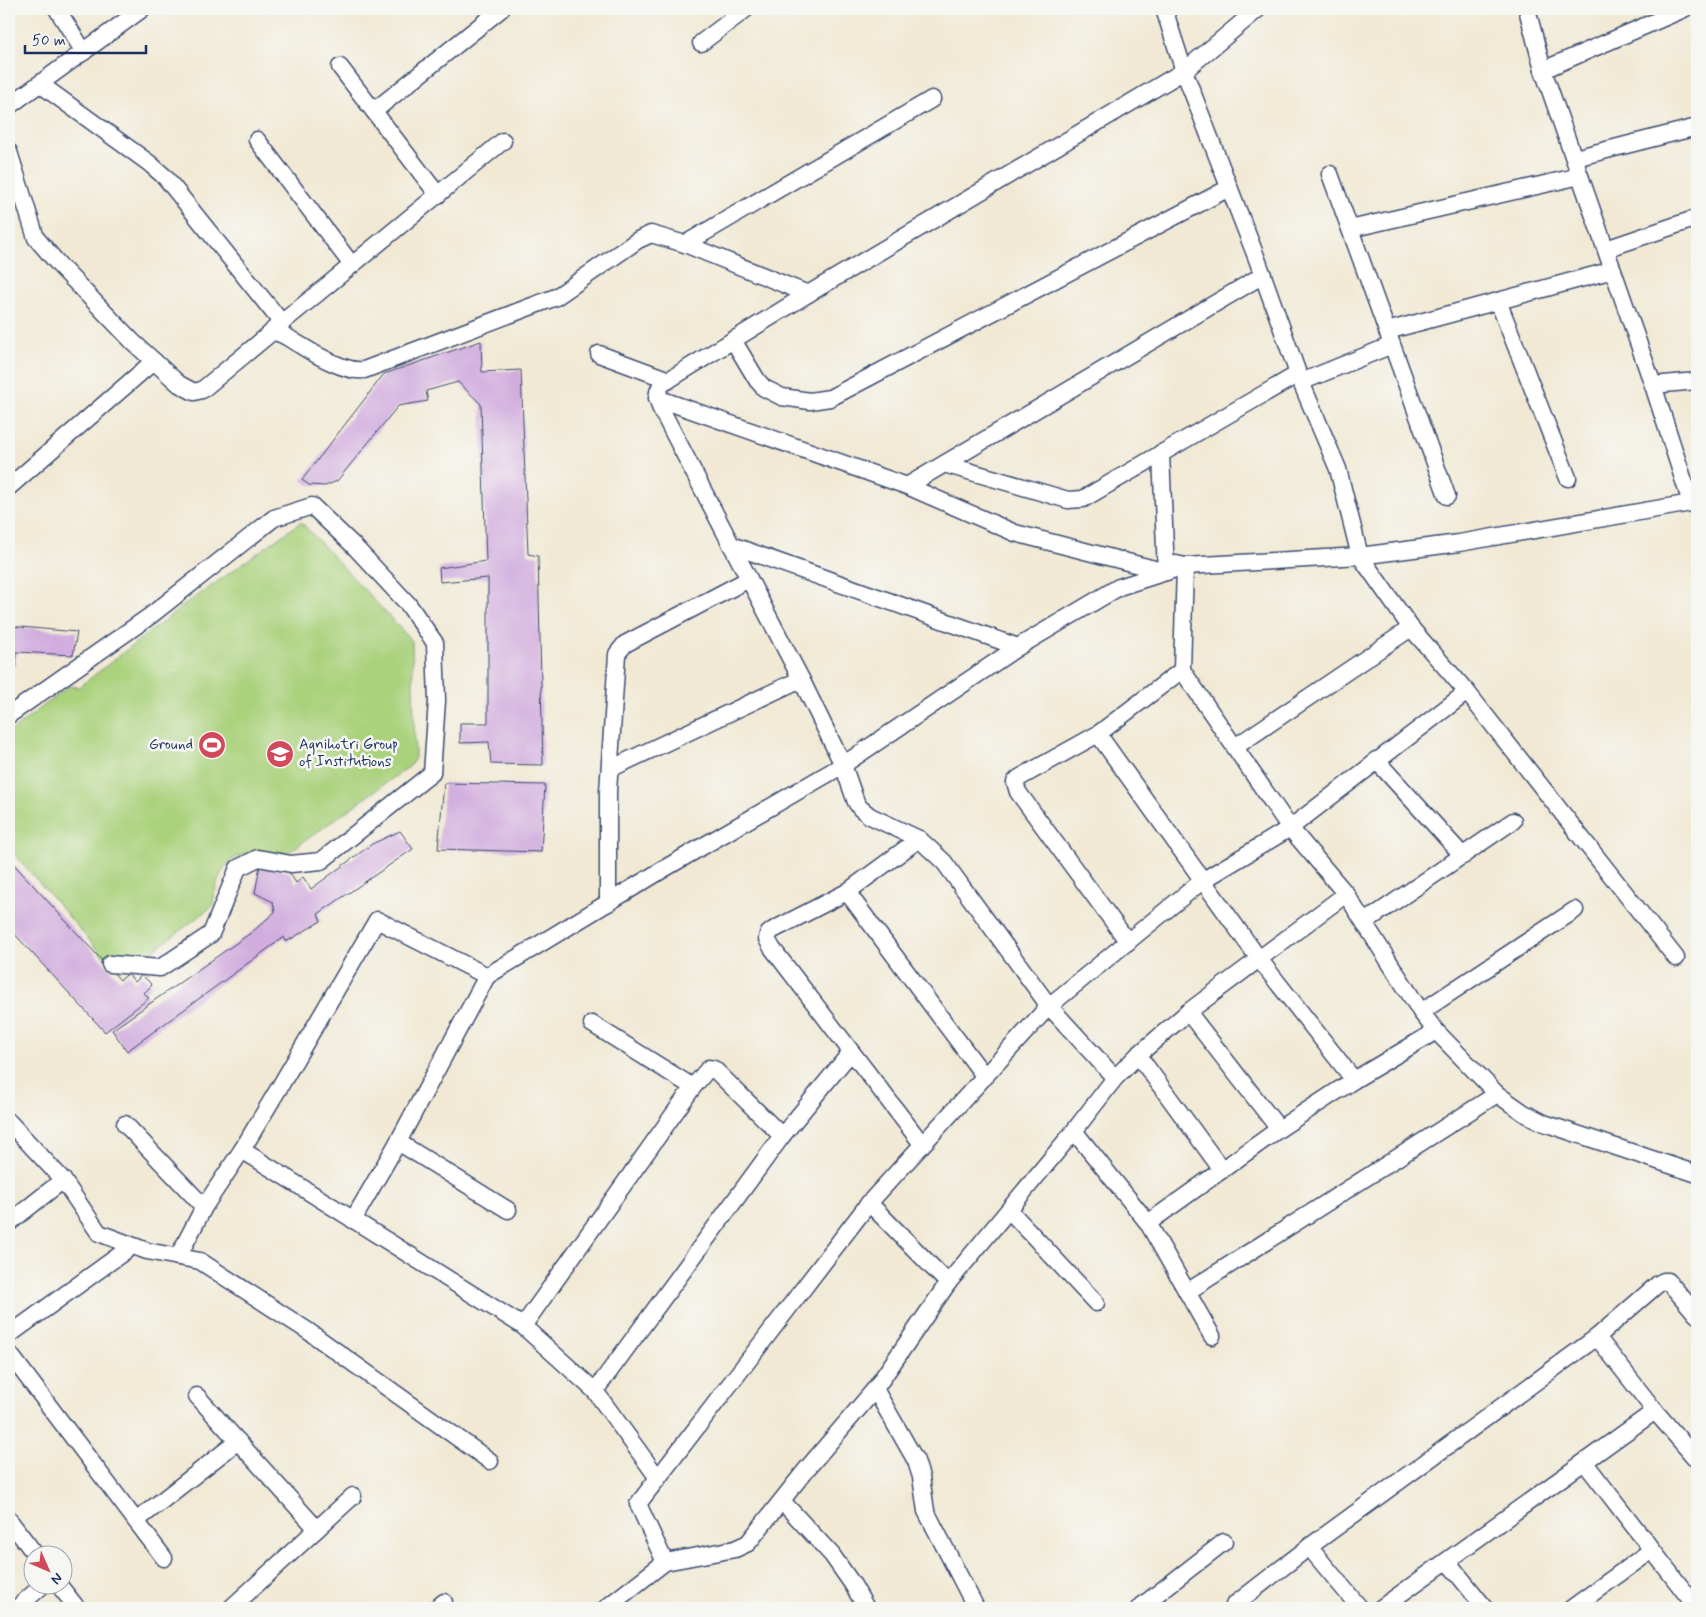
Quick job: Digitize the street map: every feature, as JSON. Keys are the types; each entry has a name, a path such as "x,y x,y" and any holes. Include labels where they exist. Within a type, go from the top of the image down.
{"street":[{"path":"57,9 84,52"},
{"path":"9,106 142,9"},
{"path":"374,112 501,9"},
{"path":"701,43 746,9"},
{"path":"1164,9 1184,71 1263,275 1300,378 1338,469 1360,556 1411,628 1467,692 1676,958"},
{"path":"1115,1078 1049,1006 950,868 919,840 865,813 856,802 843,765 801,679 660,407 657,398 658,389 662,384 808,294 1184,71 1258,9"},
{"path":"657,398 910,484 1015,533 1185,566 1360,556 1459,543 1694,503 1543,70 1527,9"},
{"path":"1543,70 1684,9"},
{"path":"340,66 438,195"},
{"path":"40,84 149,163 165,177 281,334 323,358 354,370 364,370 556,297 646,236 657,235 685,244 808,294"},
{"path":"685,244 932,99"},
{"path":"1575,158 1697,127"},
{"path":"257,140 352,265"},
{"path":"9,152 36,238 73,280 133,342 179,384 194,392 202,390 503,141"},
{"path":"1330,174 1447,496"},
{"path":"1350,230 1580,176"},
{"path":"733,340 756,380 764,388 782,397 810,401 830,398 1229,188"},
{"path":"1606,249 1697,220"},
{"path":"941,465 1068,500 1083,499 1161,453 1300,378 1390,338 1498,301 1613,270"},
{"path":"910,484 1263,275"},
{"path":"1498,301 1568,478"},
{"path":"598,354 669,380"},
{"path":"9,487 154,361"},
{"path":"1653,385 1697,381"},
{"path":"1161,453 1166,562"},
{"path":"9,715 150,616 274,518 312,506 354,545 408,604 435,643 437,701 432,773 321,861 291,864 258,858 238,868 211,934 160,968 110,964"},
{"path":"732,545 1018,647"},
{"path":"353,1220 398,1142 487,976 667,867 843,765 1018,647 1119,587 1166,562"},
{"path":"1185,566 1182,670 1290,828 1346,894 1421,1012 1436,1031 1497,1094 1518,1110 1544,1123 1697,1174"},
{"path":"608,903 608,792 615,661 620,648 749,579"},
{"path":"1235,748 1411,628"},
{"path":"1128,942 1015,786 1015,782 1098,734 1182,670"},
{"path":"610,769 801,679"},
{"path":"665,1562 638,1504 869,1203 1049,1006 1202,881 1290,828 1376,760 1467,692"},
{"path":"1098,734 1259,959 1354,1080"},
{"path":"1376,760 1462,856"},
{"path":"1365,922 1513,821"},
{"path":"919,840 847,892 773,930 768,934 767,939 922,1144"},
{"path":"847,892 985,1078"},
{"path":"615,1606 665,1562 742,1546 754,1537 805,1471 875,1389 948,1283 1074,1131 1115,1078 1138,1055 1188,1012 1346,894"},
{"path":"1421,1012 1575,910"},
{"path":"178,1257 204,1207 242,1150 377,920 487,976"},
{"path":"1188,1012 1279,1129"},
{"path":"592,1024 693,1087"},
{"path":"1148,1223 1279,1129 1354,1080 1436,1031"},
{"path":"595,1391 782,1136 851,1052"},
{"path":"1138,1055 1222,1170"},
{"path":"523,1326 693,1087 711,1068 782,1136"},
{"path":"1187,1292 1497,1094"},
{"path":"9,1122 63,1180 99,1233 147,1251 200,1261 308,1331 490,1461"},
{"path":"125,1124 204,1207"},
{"path":"1074,1131 1148,1223 1212,1336"},
{"path":"398,1142 508,1210"},
{"path":"242,1150 523,1326 595,1391 658,1478"},
{"path":"9,1223 63,1180"},
{"path":"869,1203 948,1283"},
{"path":"1009,1210 1096,1303"},
{"path":"9,1335 132,1246"},
{"path":"1234,1605 1309,1547 1597,1337 1664,1280 1673,1284 1697,1316"},
{"path":"1597,1337 1697,1460"},
{"path":"9,1353 164,1558"},
{"path":"875,1389 916,1461 921,1477 926,1511 976,1608"},
{"path":"197,1396 317,1529"},
{"path":"1381,1608 1656,1411"},
{"path":"136,1521 238,1441"},
{"path":"1585,1463 1697,1608"},
{"path":"231,1608 353,1496"},
{"path":"782,1502 832,1555 866,1608"},
{"path":"9,1520 27,1544"},
{"path":"1139,1608 1224,1542"},
{"path":"1309,1547 1360,1608"},
{"path":"1572,1608 1652,1550"},
{"path":"1447,1561 1485,1608"},
{"path":"16,1608 32,1594"},
{"path":"66,1594 77,1608"}],"green space":[{"name":"Ground","path":"301,522 412,641 415,758 410,766 282,857 251,853 238,856 231,861 221,873 213,906 146,956 104,957 9,848 9,733 69,686 79,687 179,609"}],"building":[{"path":"481,341 482,372 521,370 528,554 538,556 543,765 491,764 489,742 460,743 460,723 488,723 488,578 440,582 439,568 486,561 481,404 458,382 426,391 428,401 398,406 337,481 325,486 309,485 302,480 384,374"},
{"path":"9,626 77,632 73,655 16,652 16,666 9,666"},
{"path":"444,783 545,785 541,852 438,849"},
{"path":"400,831 413,849 318,914 321,921 286,942 284,937 127,1051 112,1030 252,932 275,912 273,902 255,893 260,865 289,872 296,883 303,877 311,889 372,844"},
{"path":"9,859 120,980 128,974 135,982 142,975 152,985 144,993 149,998 105,1032 9,928"}],"place":[{"name":"Ground","path":"212,745"},
{"name":"Agnihotri Group of Institutions","path":"280,754"}]}
